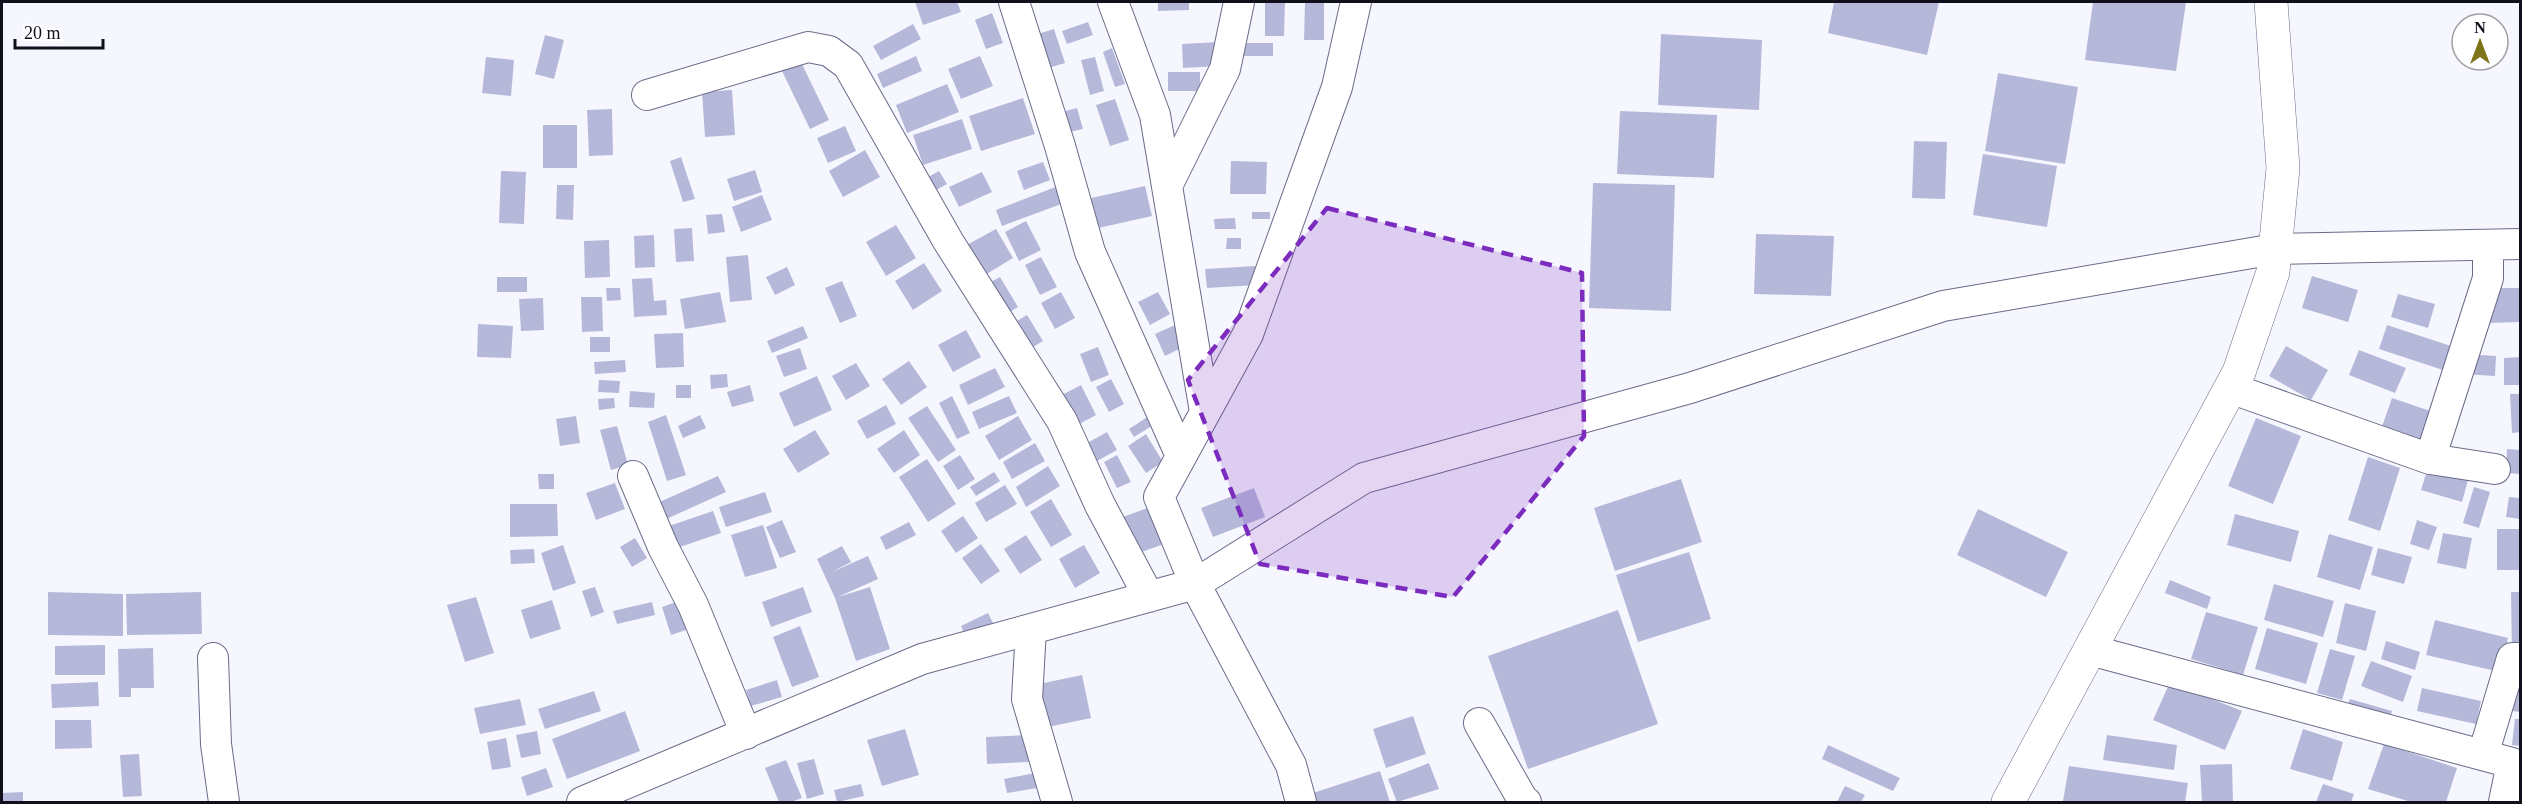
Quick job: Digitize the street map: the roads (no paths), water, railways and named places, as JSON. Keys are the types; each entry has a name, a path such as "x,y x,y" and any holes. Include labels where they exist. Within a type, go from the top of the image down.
{"main road":[{"path":"2008,802 2239,372 2273,272 2283,168 2271,2"}],"street":[{"path":"1014,2 1060,146 1090,252 1181,456"},
{"path":"1113,2 1155,115 1205,412"},
{"path":"1167,186 1225,69 1239,2"},
{"path":"1301,802 1291,765 1195,584 1159,497 1248,334 1337,87 1356,2"},
{"path":"647,95 808,47 829,51 848,64 948,241 1062,421 1100,505 1149,597"},
{"path":"582,802 922,659 1195,584 1364,478 1690,388 1943,306 2275,249 2520,244"},
{"path":"2430,459 2488,279 2488,246"},
{"path":"2230,388 2430,459 2495,469"},
{"path":"633,476 663,547 693,605 746,734"},
{"path":"1031,629 1026,699 1057,802"},
{"path":"2090,650 2512,763 2504,802"},
{"path":"213,658 216,744 224,802"},
{"path":"2483,755 2512,658 2520,658"},
{"path":"1479,723 1524,802"}]}
